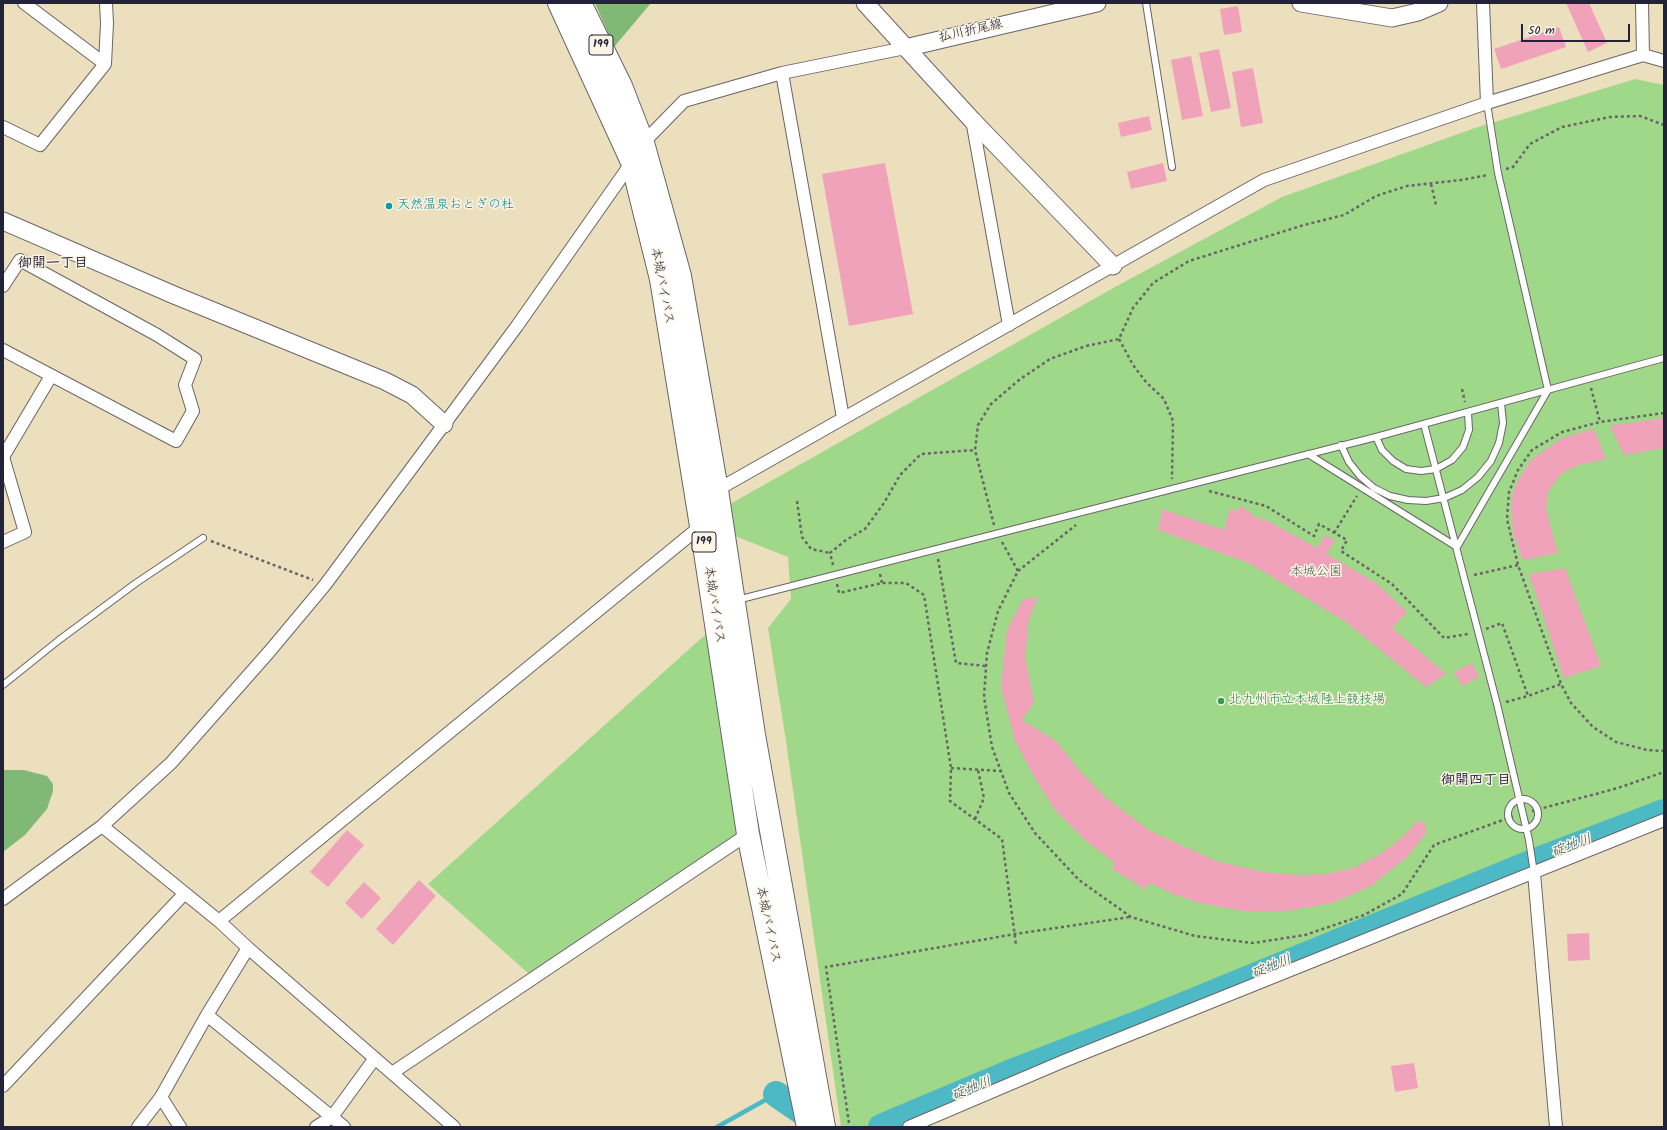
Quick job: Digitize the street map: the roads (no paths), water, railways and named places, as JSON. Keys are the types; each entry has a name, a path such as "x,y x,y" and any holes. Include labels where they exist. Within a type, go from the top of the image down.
{"highway":[{"name":"本城バイパス","path":"559,3 632,162 662,279 748,834 810,1094"},
{"name":"本城バイパス","path":"580,3 621,86 643,143 680,276 717,490 810,1094 813,1127"}],"street":[{"path":"24,3 105,64"},
{"path":"3,127 40,145 105,64 107,23 106,3"},
{"path":"865,3 972,120 1113,266"},
{"name":"払川折尾線","path":"905,48 1097,3"},
{"path":"1301,3 1392,18 1418,12 1439,3"},
{"path":"1483,3 1487,103"},
{"path":"1642,3 1643,55"},
{"path":"3,899 102,826 171,763 269,652 325,585 517,326 632,162 643,143 684,101 782,72 905,48"},
{"path":"717,490 1264,180 1487,103 1643,55 1664,61"},
{"path":"782,72 844,418"},
{"path":"972,120 1009,325"},
{"path":"3,221 174,295 386,381 412,395 444,424"},
{"path":"3,286 20,260 157,335 195,359 185,385 193,411 176,441 3,350"},
{"path":"3,542 25,532 3,457 51,376"},
{"path":"219,921 701,526"},
{"path":"909,1127 1064,1061 1664,820"},
{"path":"102,826 219,921 454,1127"},
{"path":"392,1073 748,834"},
{"path":"1534,873 1556,1127"},
{"path":"3,1086 185,893"},
{"path":"138,1127 160,1097 207,1015 248,948"},
{"path":"207,1015 344,1127"},
{"path":"316,1127 332,1117 375,1058"},
{"path":"160,1097 180,1127"}],"lane":[{"path":"1146,3 1172,168"},
{"path":"1457,547 1548,390 1498,173 1487,103"},
{"path":"733,601 1424,424 1664,358"},
{"path":"1342,445 1349,462 1360,476 1374,488 1390,496 1408,500 1426,501 1444,498 1468,486 1478,477 1491,461 1499,443 1503,423 1502,403"},
{"path":"1376,436 1382,450 1393,461 1406,469 1421,471 1436,469 1452,460 1463,447 1468,430 1468,412"},
{"path":"1424,424 1497,704 1522,814 1527,829 1534,873"},
{"path":"1308,454 1457,547"},
{"path":"3,685 98,611 203,538"},
{"path":"1519,798 1527,799 1534,803 1537,809 1538,817 1534,824 1527,829 1519,829 1512,825 1508,818 1508,810 1512,802 1519,798"}],"waterway":[{"name":"碇地川","path":"881,1127 1009,1073 1147,1020 1533,862 1664,812"},
{"name":"碇地川","path":"717,1127 776,1094"},
{"name":"碇地川","path":"776,1094 821,1125"}],"place":[{"name":"天然温泉おとぎの杜","path":"389,206"},
{"name":"北九州市立本城陸上競技場","path":"1221,701"}],"district":[{"name":"御開一丁目","path":"53,265"},
{"name":"御開四丁目","path":"1476,782"}],"park label":[{"name":"本城公園","path":"1316,573"}]}
